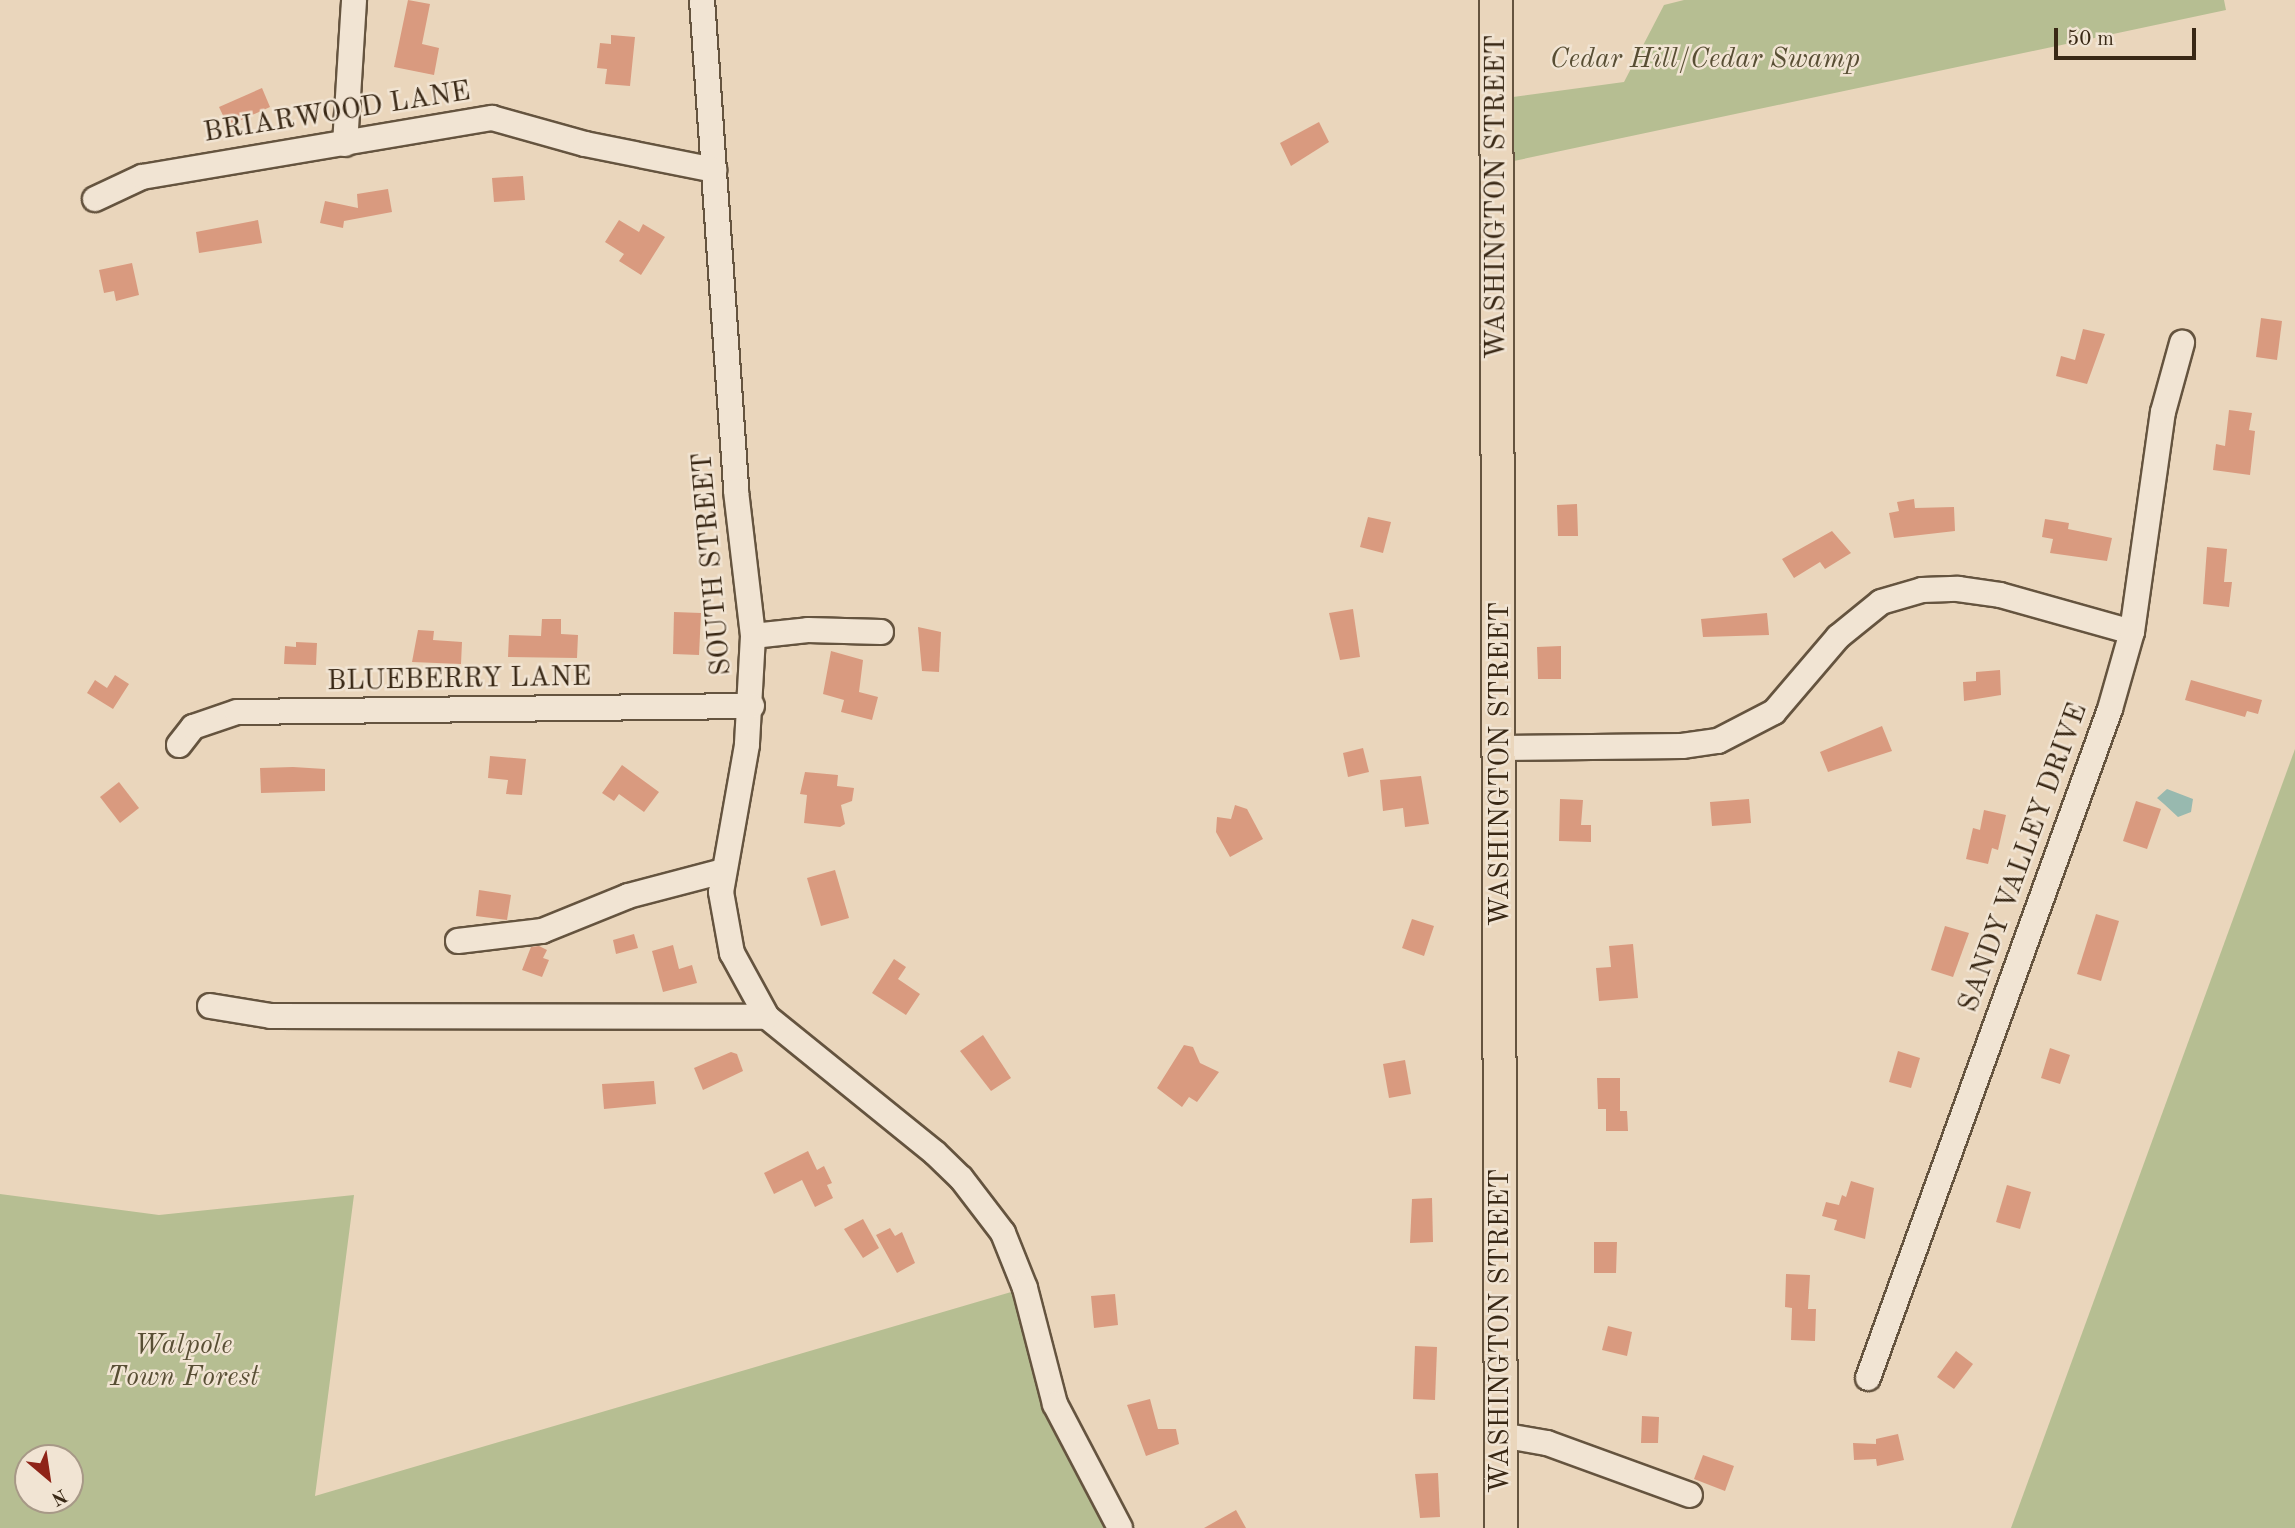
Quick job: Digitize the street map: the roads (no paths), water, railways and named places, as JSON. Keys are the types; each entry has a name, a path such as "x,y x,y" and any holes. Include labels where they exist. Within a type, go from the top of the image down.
{"main road":[{"name":"WASHINGTON STREET","path":"1496,0 1502,748 1501,1528"}],"street":[{"path":"345,144 354,0"},
{"name":"SOUTH STREET","path":"702,0 736,491 753,636 752,706 721,892 732,953 766,1017 897,1119 961,1178 985,1207 1017,1263 1055,1404 1120,1528"},
{"name":"BRIARWOOD LANE","path":"95,199 142,177 492,118 585,144 714,170"},
{"name":"SANDY VALLEY DRIVE","path":"1868,1378 2097,747 2132,632 2163,412 2182,343"},
{"path":"1502,748 1682,746 1718,741 1774,712 1838,637 1864,615 1881,603 1922,590 1958,589 2000,595 2132,632"},
{"path":"753,636 808,630 881,632"},
{"name":"BLUEBERRY LANE","path":"178,745 193,727 237,712 752,706"},
{"path":"458,941 558,927 628,896 723,871"},
{"path":"210,1006 271,1016 766,1017"},
{"path":"1501,1435 1547,1443 1690,1495"}],"water":[{"path":"2167,789 2193,799 2191,812 2178,817 2157,798"}],"park label":[{"name":"Cedar Hill/Cedar Swamp","path":"1705,60"},
{"name":"Walpole Town Forest","path":"183,1362"}]}
